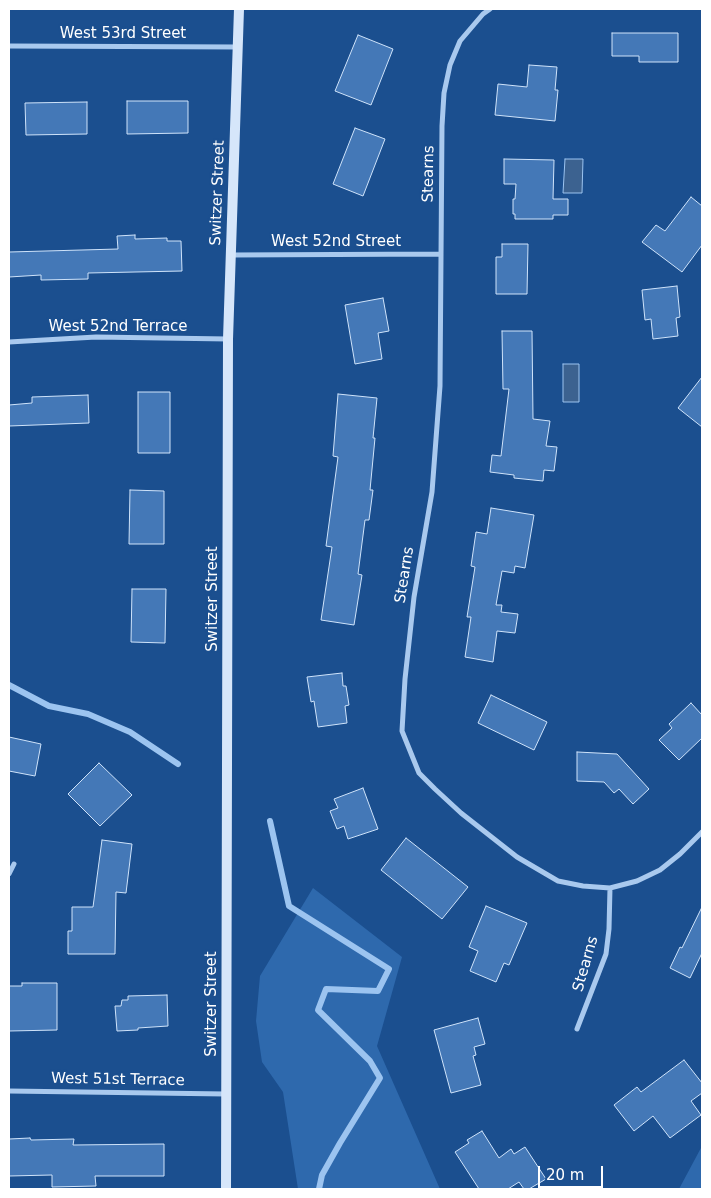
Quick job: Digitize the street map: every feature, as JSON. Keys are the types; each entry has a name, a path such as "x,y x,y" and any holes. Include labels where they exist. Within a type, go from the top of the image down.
{"street":[{"name":"Switzer Street","path":"226,1189 228,338 239,9"},
{"name":"Stearns","path":"490,9 483,14 460,41 450,65 444,94 442,126 440,386 432,492 414,597 404,680 402,731 419,773 434,790 517,857 558,881 583,886 610,888 606,954 577,1030"},
{"name":"West 53rd Street","path":"9,46 238,47"},
{"name":"West 52nd Street","path":"231,255 441,254"},
{"name":"West 52nd Terrace","path":"9,342 96,338 228,338"},
{"path":"610,888 637,881 660,870 680,854 702,832"},
{"path":"9,874 14,864"},
{"name":"West 51st Terrace","path":"9,1091 226,1094"}],"shaded area":[{"path":"565,159 583,159 582,193 563,193"},
{"path":"563,364 579,364 579,402 563,402"},
{"path":"313,888 402,957 377,1046 440,1189 298,1189 283,1092 262,1062 256,1021 260,976"},
{"path":"702,1146 702,1189 679,1189"}],"building":[{"path":"612,33 678,33 678,62 639,62 639,56 612,56"},
{"path":"358,35 393,49 371,105 335,91"},
{"path":"529,65 557,67 555,90 558,90 555,121 495,115 498,84 527,87"},
{"path":"127,101 188,101 188,133 127,134"},
{"path":"87,102 87,134 26,135 25,103"},
{"path":"355,128 385,139 363,196 333,184"},
{"path":"504,159 554,160 553,199 568,199 568,215 553,215 553,219 515,219 513,199 515,199 516,184 504,184"},
{"path":"691,197 702,206 702,245 682,272 642,242 656,225 665,231"},
{"path":"135,235 135,239 167,238 167,241 181,241 182,271 88,273 88,279 41,280 41,275 9,277 9,252 118,249 117,236"},
{"path":"502,244 528,244 527,294 496,294 496,257 502,257"},
{"path":"677,286 680,317 676,318 678,336 653,339 651,319 645,320 642,290"},
{"path":"383,298 389,331 378,333 382,359 355,364 345,305"},
{"path":"502,331 532,331 533,419 550,421 546,446 557,447 554,471 544,470 543,481 514,478 514,475 490,472 492,455 501,456 509,389 503,389"},
{"path":"702,377 702,427 678,408"},
{"path":"138,392 170,392 170,453 138,453"},
{"path":"338,394 377,398 370,490 373,490 369,520 365,520 358,574 362,575 354,625 321,620 332,547 326,546 338,457 333,456"},
{"path":"88,395 89,423 9,426 9,405 32,403 32,397"},
{"path":"130,490 164,491 164,544 129,544"},
{"path":"491,508 534,515 525,568 515,566 514,573 502,571 496,605 502,605 501,612 518,614 515,633 497,631 493,662 465,657 471,617 467,617 475,567 471,566 476,532 487,534"},
{"path":"132,589 166,589 165,643 131,642"},
{"path":"342,673 343,686 346,686 349,705 345,706 347,723 318,727 314,701 311,702 307,677"},
{"path":"491,695 547,722 534,750 478,723"},
{"path":"691,703 702,715 702,738 679,760 659,740 672,728 669,724"},
{"path":"9,737 41,744 35,776 9,771"},
{"path":"577,752 617,754 649,789 633,804 619,789 614,793 604,782 577,781"},
{"path":"99,763 132,795 100,826 68,794"},
{"path":"363,788 378,829 348,839 344,826 337,829 330,811 338,808 334,799"},
{"path":"406,838 468,887 442,919 381,870"},
{"path":"102,840 132,844 126,893 116,892 115,954 68,954 68,931 72,931 72,907 93,907"},
{"path":"486,906 527,923 509,965 504,963 496,982 470,971 478,951 469,947"},
{"path":"702,907 702,953 690,978 670,968"},
{"path":"22,983 57,983 57,1030 9,1031 9,986 22,986"},
{"path":"167,995 168,1026 117,1031 115,1006 121,1006 122,1000 128,1000 128,996"},
{"path":"478,1018 485,1044 474,1047 476,1055 473,1056 481,1085 451,1093 434,1030"},
{"path":"684,1060 702,1083 702,1093 691,1101 701,1115 670,1138 653,1116 634,1131 614,1105 637,1087 641,1092"},
{"path":"482,1131 499,1158 511,1149 514,1154 525,1147 546,1179 529,1189 524,1189 519,1182 508,1189 479,1189 455,1152 469,1143 467,1140"},
{"path":"30,1138 31,1140 74,1139 73,1145 164,1144 164,1176 95,1176 96,1186 52,1187 52,1175 9,1176 9,1139"}],"waterway":[{"path":"9,685 49,706 88,714 130,732 178,764"},
{"path":"270,821 289,906 389,969 378,991 326,989 318,1010 370,1061 380,1078 322,1175 319,1189"}]}
